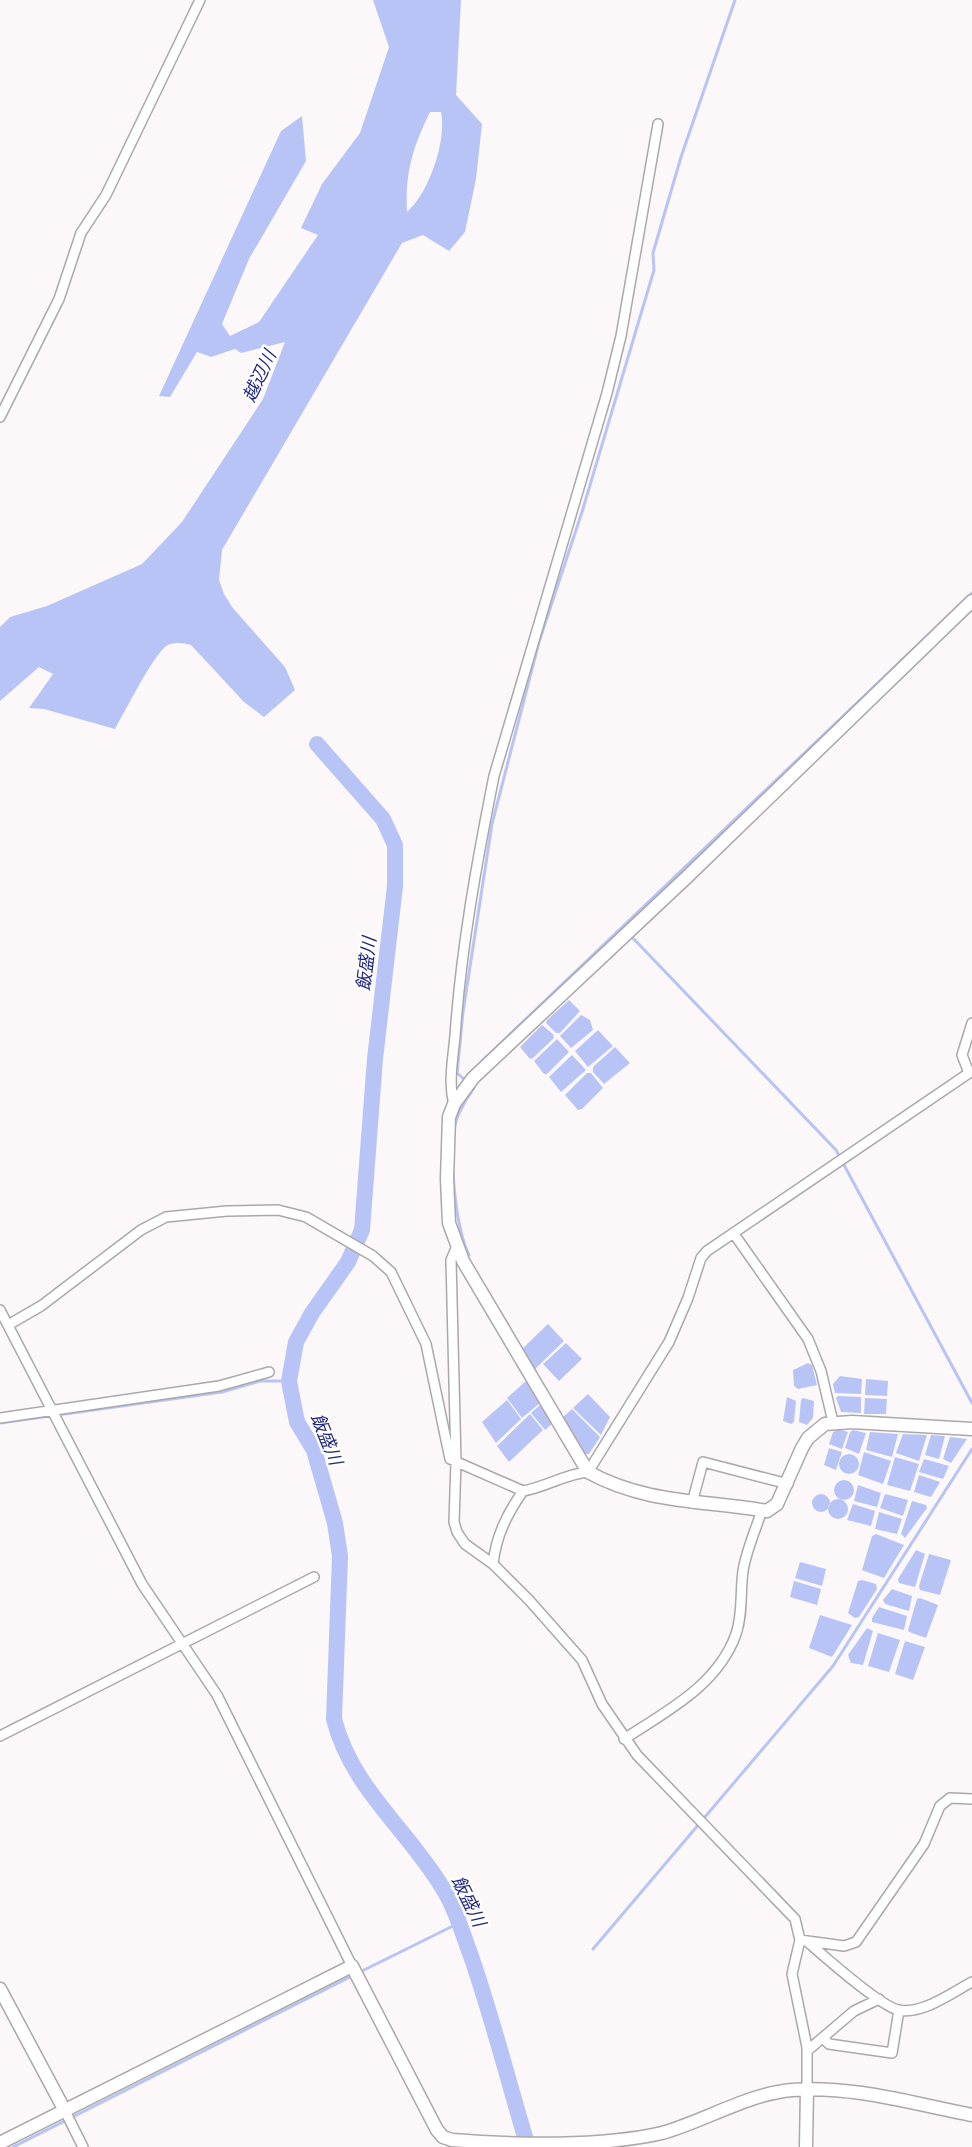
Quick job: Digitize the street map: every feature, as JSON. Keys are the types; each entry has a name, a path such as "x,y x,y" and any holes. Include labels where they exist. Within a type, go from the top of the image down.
{"street":[{"path":"0,417 59,299 81,233 106,195 200,0"},
{"path":"454,1104 450,1091 456,1013 494,776 607,393 621,336 658,124"},
{"path":"588,1472 463,1261 457,1246 449,1223 447,1179 447,1130 454,1104 473,1078 687,877 972,601"},
{"path":"588,1472 669,1342 688,1298 701,1258 971,1072 962,1055 972,1023"},
{"path":"8,1324 40,1306 141,1230 166,1217 227,1211 278,1210 306,1217 373,1256 391,1272 426,1344 450,1459 523,1491"},
{"path":"734,1234 808,1339 821,1371 833,1422"},
{"path":"457,1246 451,1260 456,1462 454,1522 465,1544 493,1564 529,1600 582,1660 602,1704 624,1739 784,1906 795,1919 804,1941 879,1999 899,2010 910,2010 940,1999 972,1982"},
{"path":"0,1310 142,1584 218,1695 352,1966 437,2130 443,2137 452,2140 549,2144 616,2140 660,2133 763,2096 807,2089 852,2092 972,2115"},
{"path":"0,1418 219,1386 268,1372"},
{"path":"493,1564 495,1544 501,1528 523,1491 572,1473 588,1472 652,1496 692,1503 767,1510 777,1504 808,1438 819,1428 833,1422 972,1429"},
{"path":"692,1503 703,1462 788,1484"},
{"path":"624,1739 701,1687 730,1648 740,1614 743,1567 762,1510"},
{"path":"0,1736 180,1642 314,1577"},
{"path":"804,1941 844,1946 856,1942 924,1844 940,1806 950,1798 972,1799"},
{"path":"804,1941 792,1974 807,2051 806,2147"},
{"path":"0,2143 352,1966"},
{"path":"0,1989 83,2147"},
{"path":"807,2051 854,2011 879,1999"},
{"path":"823,2038 829,2044 892,2053 899,2010"}],"water":[{"path":"373,0 461,0 456,95 482,124 476,179 465,232 449,251 423,235 402,243 222,550 219,580 224,594 232,607 285,667 295,690 264,717 244,702 191,645 177,643 168,645 162,650 115,729 44,709 29,708 53,674 39,667 0,701 0,627 10,617 47,606 142,564 182,522 263,399 285,342 241,353 235,349 211,357 197,352 170,397 159,396 281,131 302,116 306,161 249,259 222,324 230,336 259,322 318,235 301,228 322,184 360,133 389,47","holes":["430,112 441,112 439,151 429,179 407,212 407,184 415,148"]},
{"path":"569,1000 580,1011 560,1033 556,1033 546,1023 547,1020"},
{"path":"581,1015 590,1020 593,1030 571,1048 560,1036"},
{"path":"542,1025 553,1034 554,1038 530,1059 520,1047"},
{"path":"598,1030 613,1046 588,1067 575,1051"},
{"path":"557,1039 569,1052 547,1074 544,1074 534,1061"},
{"path":"615,1047 630,1063 604,1084 593,1072 593,1067"},
{"path":"572,1055 586,1070 561,1092 549,1077"},
{"path":"587,1073 591,1073 603,1088 582,1109 578,1110 565,1095"},
{"path":"548,1324 564,1341 534,1370 522,1349"},
{"path":"566,1343 582,1359 559,1381 543,1364"},
{"path":"808,1363 812,1365 817,1385 798,1389 794,1386 793,1370"},
{"path":"840,1376 862,1379 861,1394 835,1393 833,1384"},
{"path":"866,1379 888,1381 887,1396 865,1395"},
{"path":"526,1381 540,1403 522,1418 507,1398"},
{"path":"588,1394 610,1417 601,1435 573,1408"},
{"path":"838,1396 861,1397 861,1413 841,1412 836,1398"},
{"path":"787,1397 796,1401 794,1422 791,1424 783,1421"},
{"path":"803,1398 814,1401 813,1418 807,1425 799,1422"},
{"path":"865,1398 887,1399 886,1414 864,1414"},
{"path":"507,1400 521,1419 496,1443 482,1422"},
{"path":"542,1403 553,1423 545,1430 531,1413"},
{"path":"572,1409 600,1437 589,1454 585,1454 563,1417"},
{"path":"530,1414 543,1430 509,1462 497,1446"},
{"path":"839,1429 848,1432 842,1449 829,1444 833,1432"},
{"path":"853,1430 866,1433 859,1454 845,1448 850,1432"},
{"path":"870,1432 898,1434 892,1457 866,1450"},
{"path":"903,1434 927,1435 919,1461 896,1453"},
{"path":"931,1435 945,1436 939,1459 925,1455"},
{"path":"950,1437 967,1439 951,1463 943,1459"},
{"path":"829,1448 842,1452 836,1470 824,1465"},
{"path":"864,1452 891,1461 883,1484 858,1475"},
{"path":"849,1454 856,1457 859,1464 856,1471 849,1474 842,1471 839,1464 842,1457"},
{"path":"895,1457 919,1464 910,1491 887,1485"},
{"path":"924,1459 949,1466 943,1479 919,1472"},
{"path":"919,1475 940,1482 931,1497 914,1492"},
{"path":"844,1480 851,1483 854,1490 851,1497 844,1500 837,1497 834,1490 837,1483"},
{"path":"858,1485 881,1493 877,1507 854,1501"},
{"path":"821,1494 827,1497 830,1503 827,1509 821,1512 815,1509 812,1503 815,1497"},
{"path":"885,1494 908,1500 903,1516 880,1508"},
{"path":"838,1499 845,1502 848,1509 845,1516 838,1519 831,1516 828,1509 831,1502"},
{"path":"912,1501 926,1505 927,1508 905,1538 901,1534"},
{"path":"853,1504 875,1511 871,1526 847,1520"},
{"path":"879,1512 902,1519 897,1534 875,1529"},
{"path":"876,1534 904,1545 884,1578 862,1570 872,1536"},
{"path":"916,1550 925,1554 915,1587 899,1583 898,1579"},
{"path":"929,1554 951,1560 940,1595 920,1590 919,1586"},
{"path":"800,1562 826,1569 822,1586 795,1578"},
{"path":"794,1581 821,1589 817,1605 790,1597"},
{"path":"858,1581 876,1584 877,1589 859,1617 855,1618 848,1613"},
{"path":"892,1589 912,1596 909,1611 885,1604 883,1600"},
{"path":"917,1599 938,1605 926,1638 908,1630"},
{"path":"879,1607 907,1616 904,1630 872,1622"},
{"path":"820,1615 852,1625 832,1657 809,1648"},
{"path":"867,1628 873,1631 863,1665 851,1663 848,1655"},
{"path":"878,1633 900,1640 889,1672 868,1666"},
{"path":"905,1641 925,1647 913,1680 895,1674"}],"waterway":[{"path":"466,1081 457,1073 463,1012 492,824 539,642 582,512 654,270 653,253 681,157 735,0"},
{"path":"482,1061 972,593"},
{"name":"飯盛川","path":"317,744 383,819 395,845 395,886 375,1059 362,1230 348,1262 312,1313 296,1342 289,1381 297,1422 314,1450 335,1523 340,1556 334,1719 342,1743 366,1787 428,1866 451,1904 480,1982 528,2147"},
{"path":"629,934 836,1150 972,1403"},
{"path":"469,1255 460,1226 454,1189 453,1151 456,1121 474,1088 471,1085"},
{"path":"0,1423 222,1392 260,1381 289,1381"},
{"path":"593,1949 833,1666 972,1449"},
{"path":"360,1972 459,1923"},
{"path":"13,2147 354,1975"}],"water label":[{"name":"越辺川","path":"259,376"}]}
